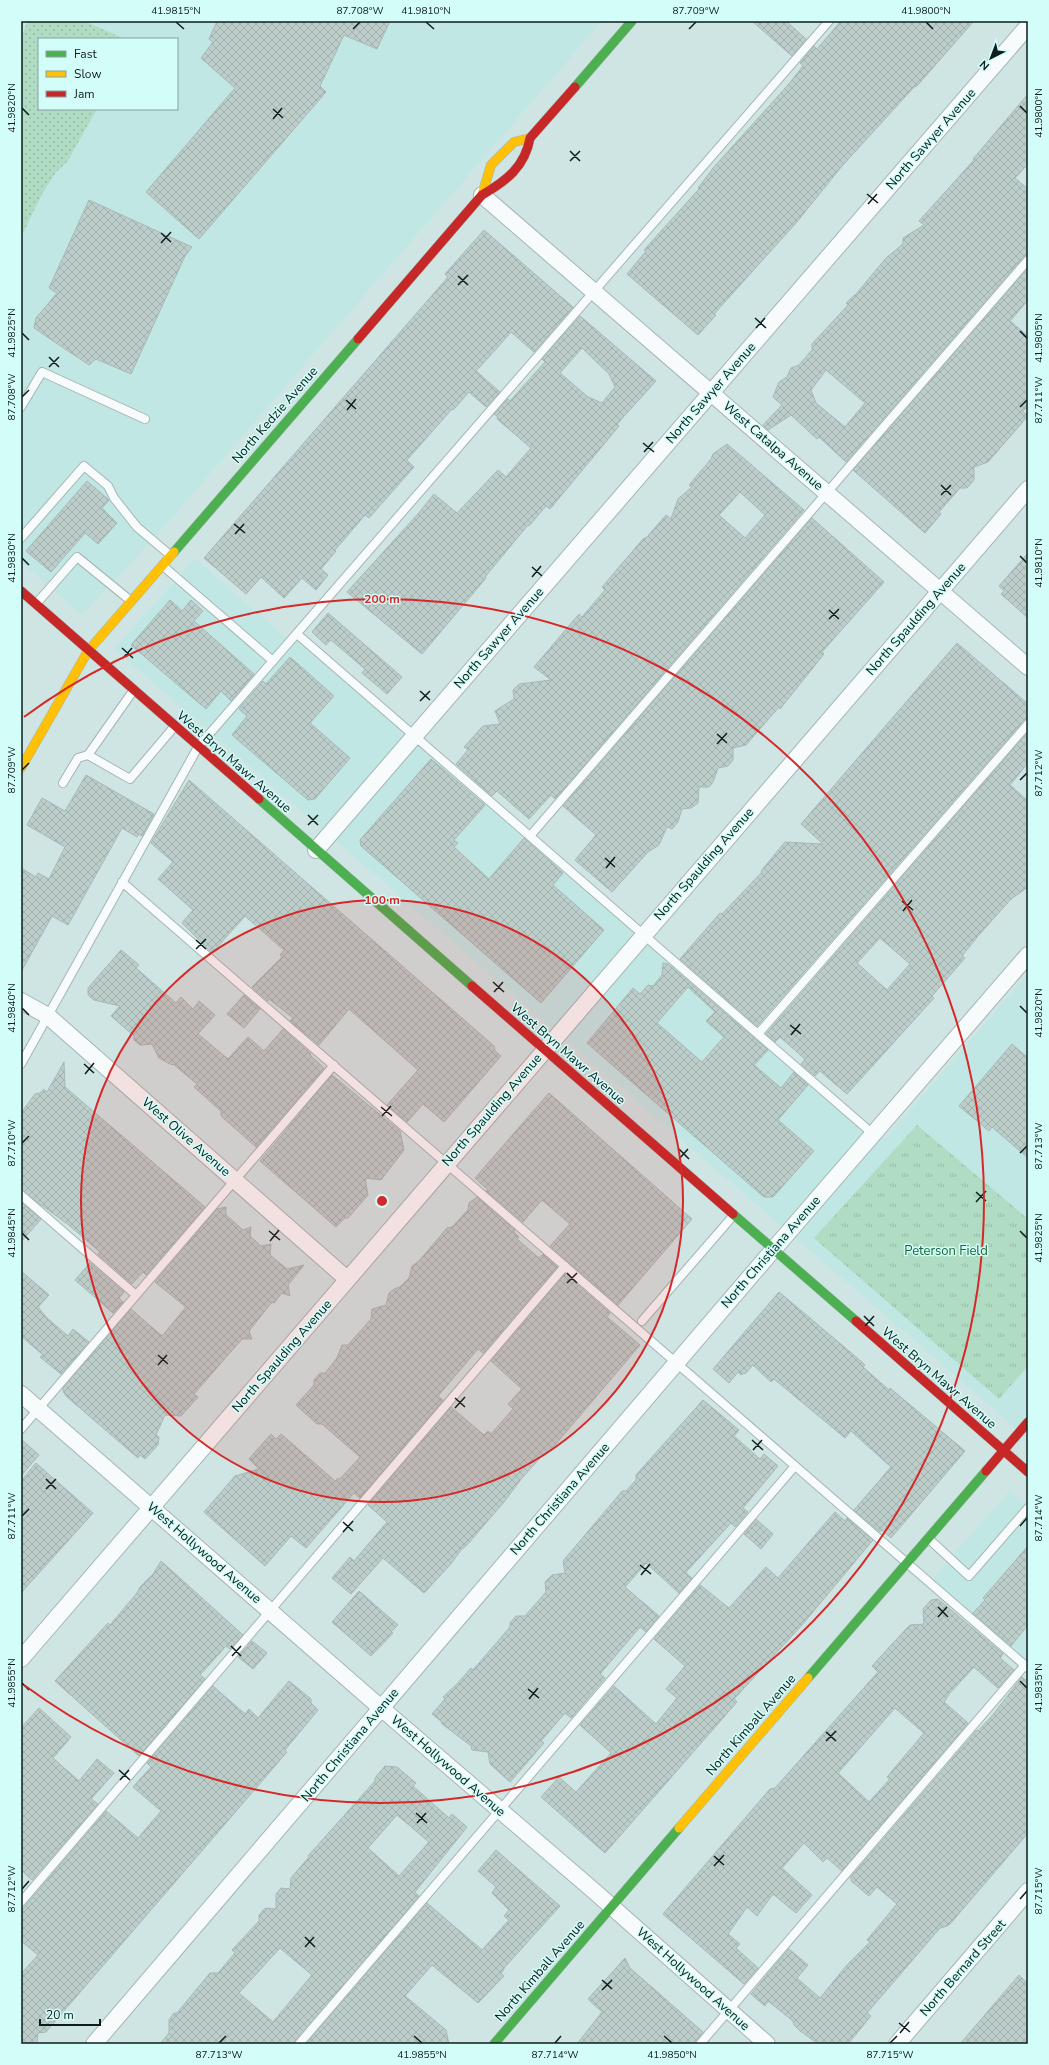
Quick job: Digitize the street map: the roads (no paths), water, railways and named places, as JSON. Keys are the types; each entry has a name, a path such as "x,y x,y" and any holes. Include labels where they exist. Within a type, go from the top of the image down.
{"street":[{"name":"North Kedzie Avenue","path":"482,195 491,165 514,142 530,138 632,21"},
{"name":"North Sawyer Avenue","path":"316,850 1028,26"},
{"name":"North Kedzie Avenue","path":"21,768 88,651 482,195 508,180 529,152 530,138"},
{"name":"West Catalpa Avenue","path":"482,195 1028,667"},
{"name":"North Spaulding Avenue","path":"21,1659 1028,489"},
{"name":"West Bryn Mawr Avenue","path":"21,591 198,748 1028,1472"},
{"name":"North Christiana Avenue","path":"94,2044 772,1250 1028,955"},
{"name":"West Olive Avenue","path":"21,1001 48,1016 347,1279"},
{"name":"West Hollywood Avenue","path":"21,1394 612,1907 767,2044"},
{"name":"North Kimball Avenue","path":"494,2044 1028,1422"},
{"name":"North Bernard Street","path":"897,2044 1028,1891"}],"lane":[{"path":"21,1064 198,748 829,21"},
{"path":"530,836 1028,260"},
{"path":"21,407 42,372 145,419"},
{"path":"21,538 84,466 108,486 137,527 171,556"},
{"path":"35,604 77,557 131,602"},
{"path":"162,565 273,661"},
{"path":"297,634 873,1134"},
{"path":"63,783 78,758 88,755 133,691"},
{"path":"758,1034 1028,724"},
{"path":"88,755 130,779 174,727"},
{"path":"122,882 1026,1667 700,2044"},
{"path":"21,1429 334,1065"},
{"path":"21,1195 136,1295"},
{"path":"642,1321 734,1216"},
{"path":"21,1902 565,1266"},
{"path":"299,2044 795,1466"},
{"path":"928,1538 969,1576 1028,1508"}],"park label":[{"name":"Peterson Field","path":"946,1251"}]}
